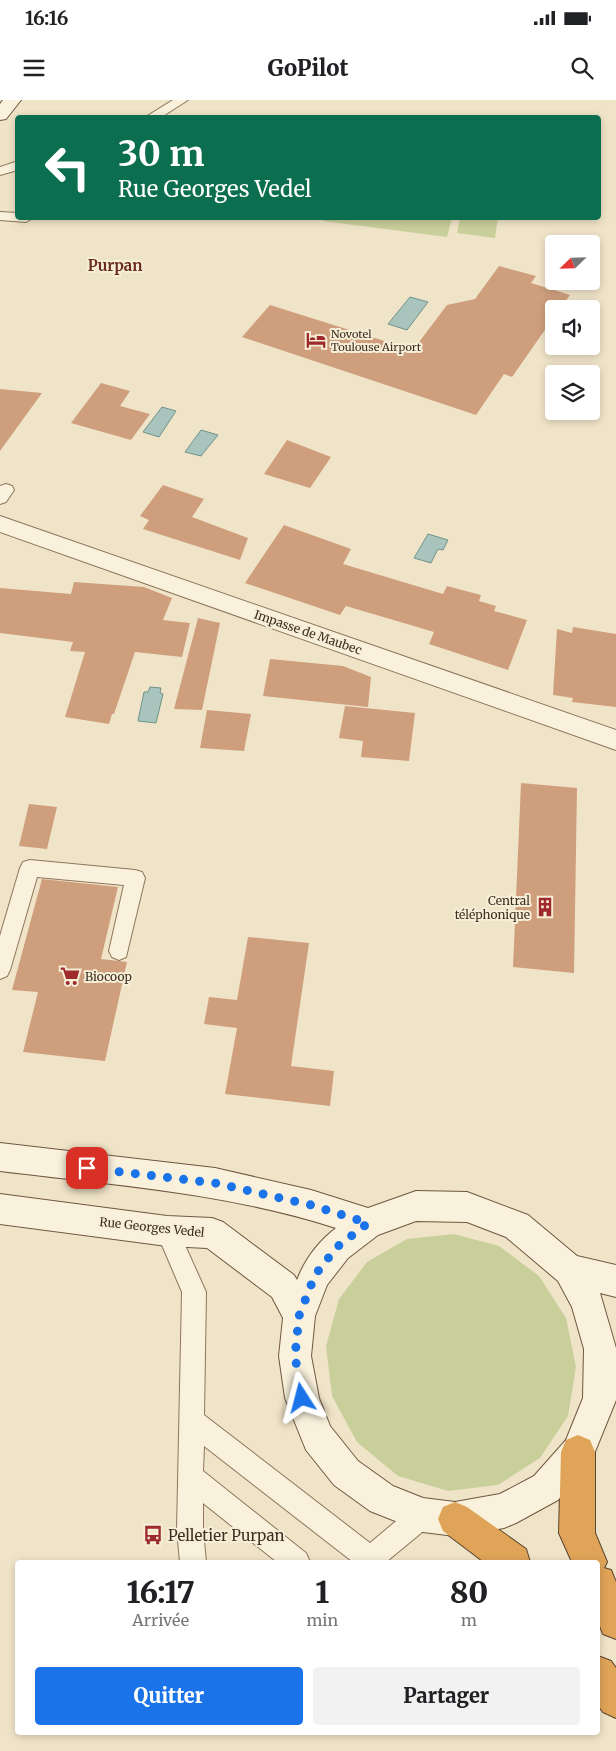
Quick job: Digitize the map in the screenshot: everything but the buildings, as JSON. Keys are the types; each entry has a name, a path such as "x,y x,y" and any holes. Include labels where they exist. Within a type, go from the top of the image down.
{"highway":[{"path":"578,1452 577,1533 588,1560"},
{"path":"439,1517 510,1560"},
{"path":"600,1588 616,1621"},
{"path":"600,1677 616,1699"}],"main road":[{"path":"0,115 12,100"},
{"name":"Impasse de Maubec","path":"0,524 616,740"},
{"path":"0,1157 215,1183 311,1205 368,1223"},
{"path":"416,1206 467,1207 517,1226 569,1270 587,1301 600,1349 608,1391 578,1452 546,1488 504,1511 439,1517 382,1499 346,1473 318,1438 302,1398 295,1356 299,1316 315,1275 337,1247 368,1223 416,1206"},
{"name":"Rue Georges Vedel","path":"0,1209 167,1231 212,1234 283,1286 299,1316"},
{"path":"569,1270 616,1281"}],"lane":[{"path":"155,115 182,100"},
{"path":"0,172 15,166"},
{"path":"0,216 15,217"},
{"path":"0,970 30,868 135,878 119,951"},
{"path":"167,1231 194,1292 190,1530 193,1560"},
{"path":"192,1421 334,1531 375,1556 439,1517"},
{"path":"191,1477 295,1560"}],"green space":[{"path":"323,220 451,220 447,237"},
{"path":"460,220 498,220 495,238 457,233"},
{"path":"454,1234 499,1246 539,1276 566,1318 576,1367 568,1416 540,1458 498,1485 448,1491 398,1476 357,1442 332,1396 326,1346 339,1299 367,1262 407,1239"}],"water":[{"path":"410,297 428,302 407,330 388,324"},
{"path":"162,407 176,411 159,437 143,432"},
{"path":"201,430 218,435 201,456 185,452"},
{"path":"428,534 448,540 443,550 438,549 431,563 414,558"},
{"path":"150,687 161,688 160,693 163,694 156,723 138,721 144,692 148,692"}],"place":[{"name":"Novotel Toulouse Airport","path":"316,340"},
{"name":"Central téléphonique","path":"545,907"},
{"name":"Biocoop","path":"70,976"},
{"name":"Pelletier Purpan","path":"153,1535"}],"district":[{"name":"Purpan","path":"115,265"}],"route":[{"path":"87,1168 215,1183 311,1205 368,1223 337,1247 315,1275 299,1316 295,1356 302,1398"}]}
